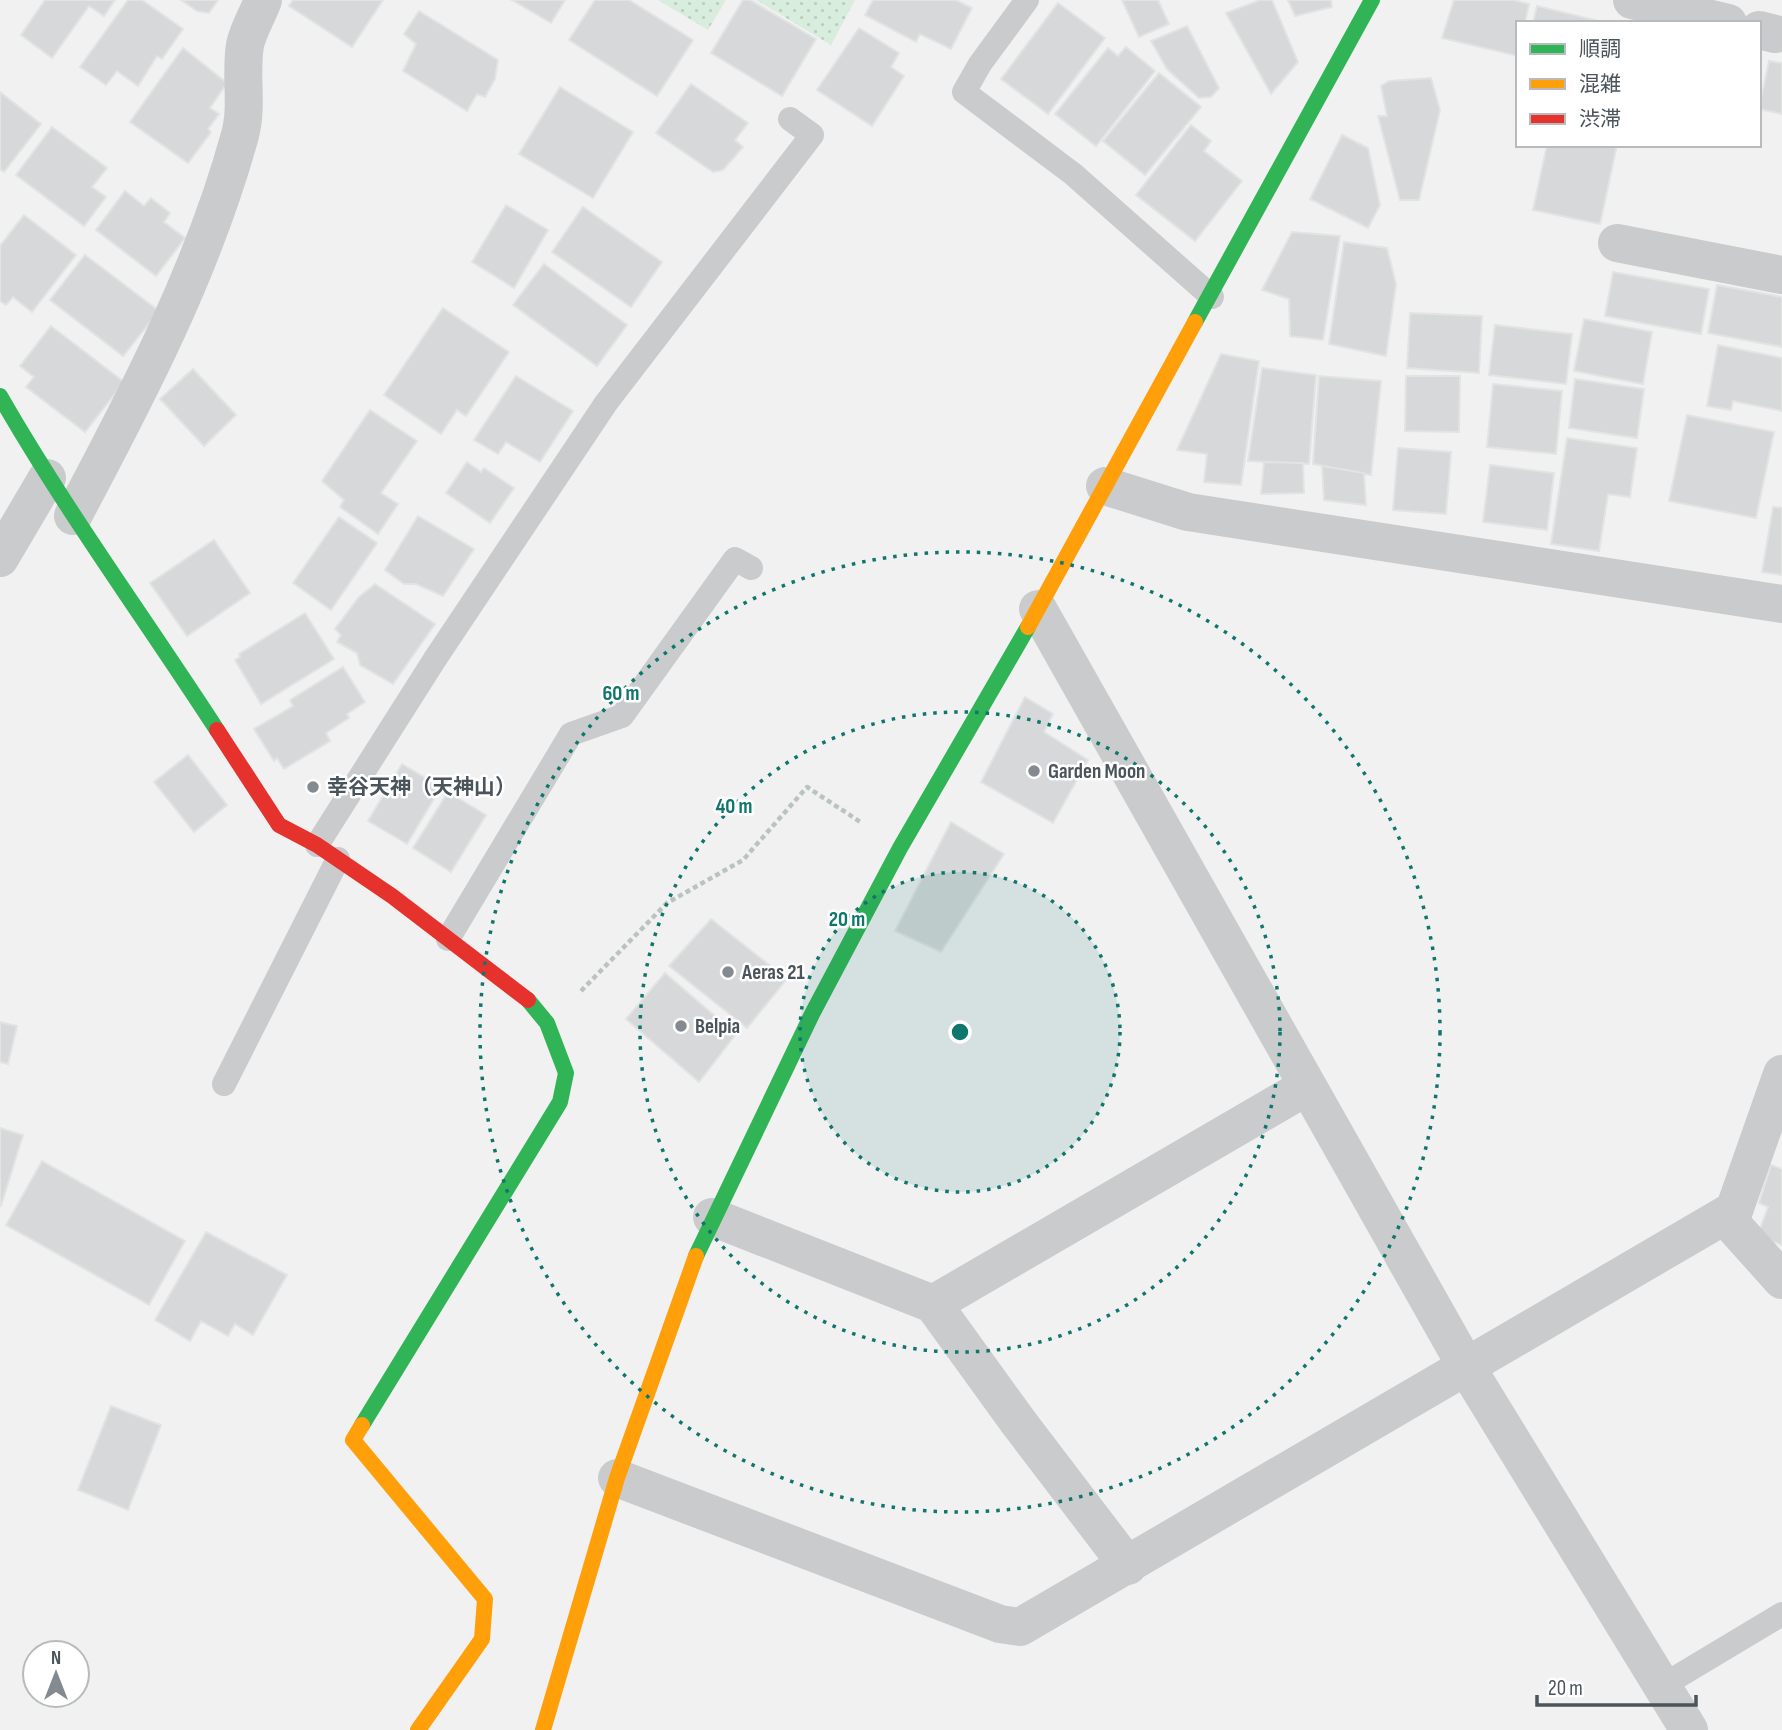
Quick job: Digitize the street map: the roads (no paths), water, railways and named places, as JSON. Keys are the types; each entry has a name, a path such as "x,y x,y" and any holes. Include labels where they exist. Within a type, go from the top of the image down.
{"street":[{"path":"73,516 153,363 203,242 241,132 245,44 263,0"},
{"path":"542,1730 617,1478 688,1275 712,1217 812,1013 900,848 1038,609 1212,297 1372,0"},
{"path":"1632,0 1720,21"},
{"path":"1617,243 1782,275"},
{"path":"0,396 47,478 125,589 279,825 338,859 534,1004 547,1023 566,1073 561,1102 353,1440 485,1599 482,1639 418,1730"},
{"path":"0,558 47,478"},
{"path":"1105,486 1188,512 1782,604"},
{"path":"1038,609 1467,1368 1689,1730"},
{"path":"933,1304 1306,1087"},
{"path":"1779,1093 1730,1222 1782,1279"},
{"path":"617,1478 1000,1624 1020,1627 1734,1210"},
{"path":"712,1217 933,1304 1128,1566"}],"lane":[{"path":"1027,0 964,92 1073,174 1212,297"},
{"path":"317,845 435,659 606,403 812,135 790,119"},
{"path":"448,939 571,734 622,716 735,559 751,568"},
{"path":"224,1084 338,859"},
{"path":"1662,1686 1782,1614"}],"place":[{"name":"Garden Moon","path":"1034,771"},
{"name":"幸谷天神（天神山）","path":"313,787"},
{"name":"Aeras 21","path":"728,972"},
{"name":"Belpia","path":"681,1026"}]}
